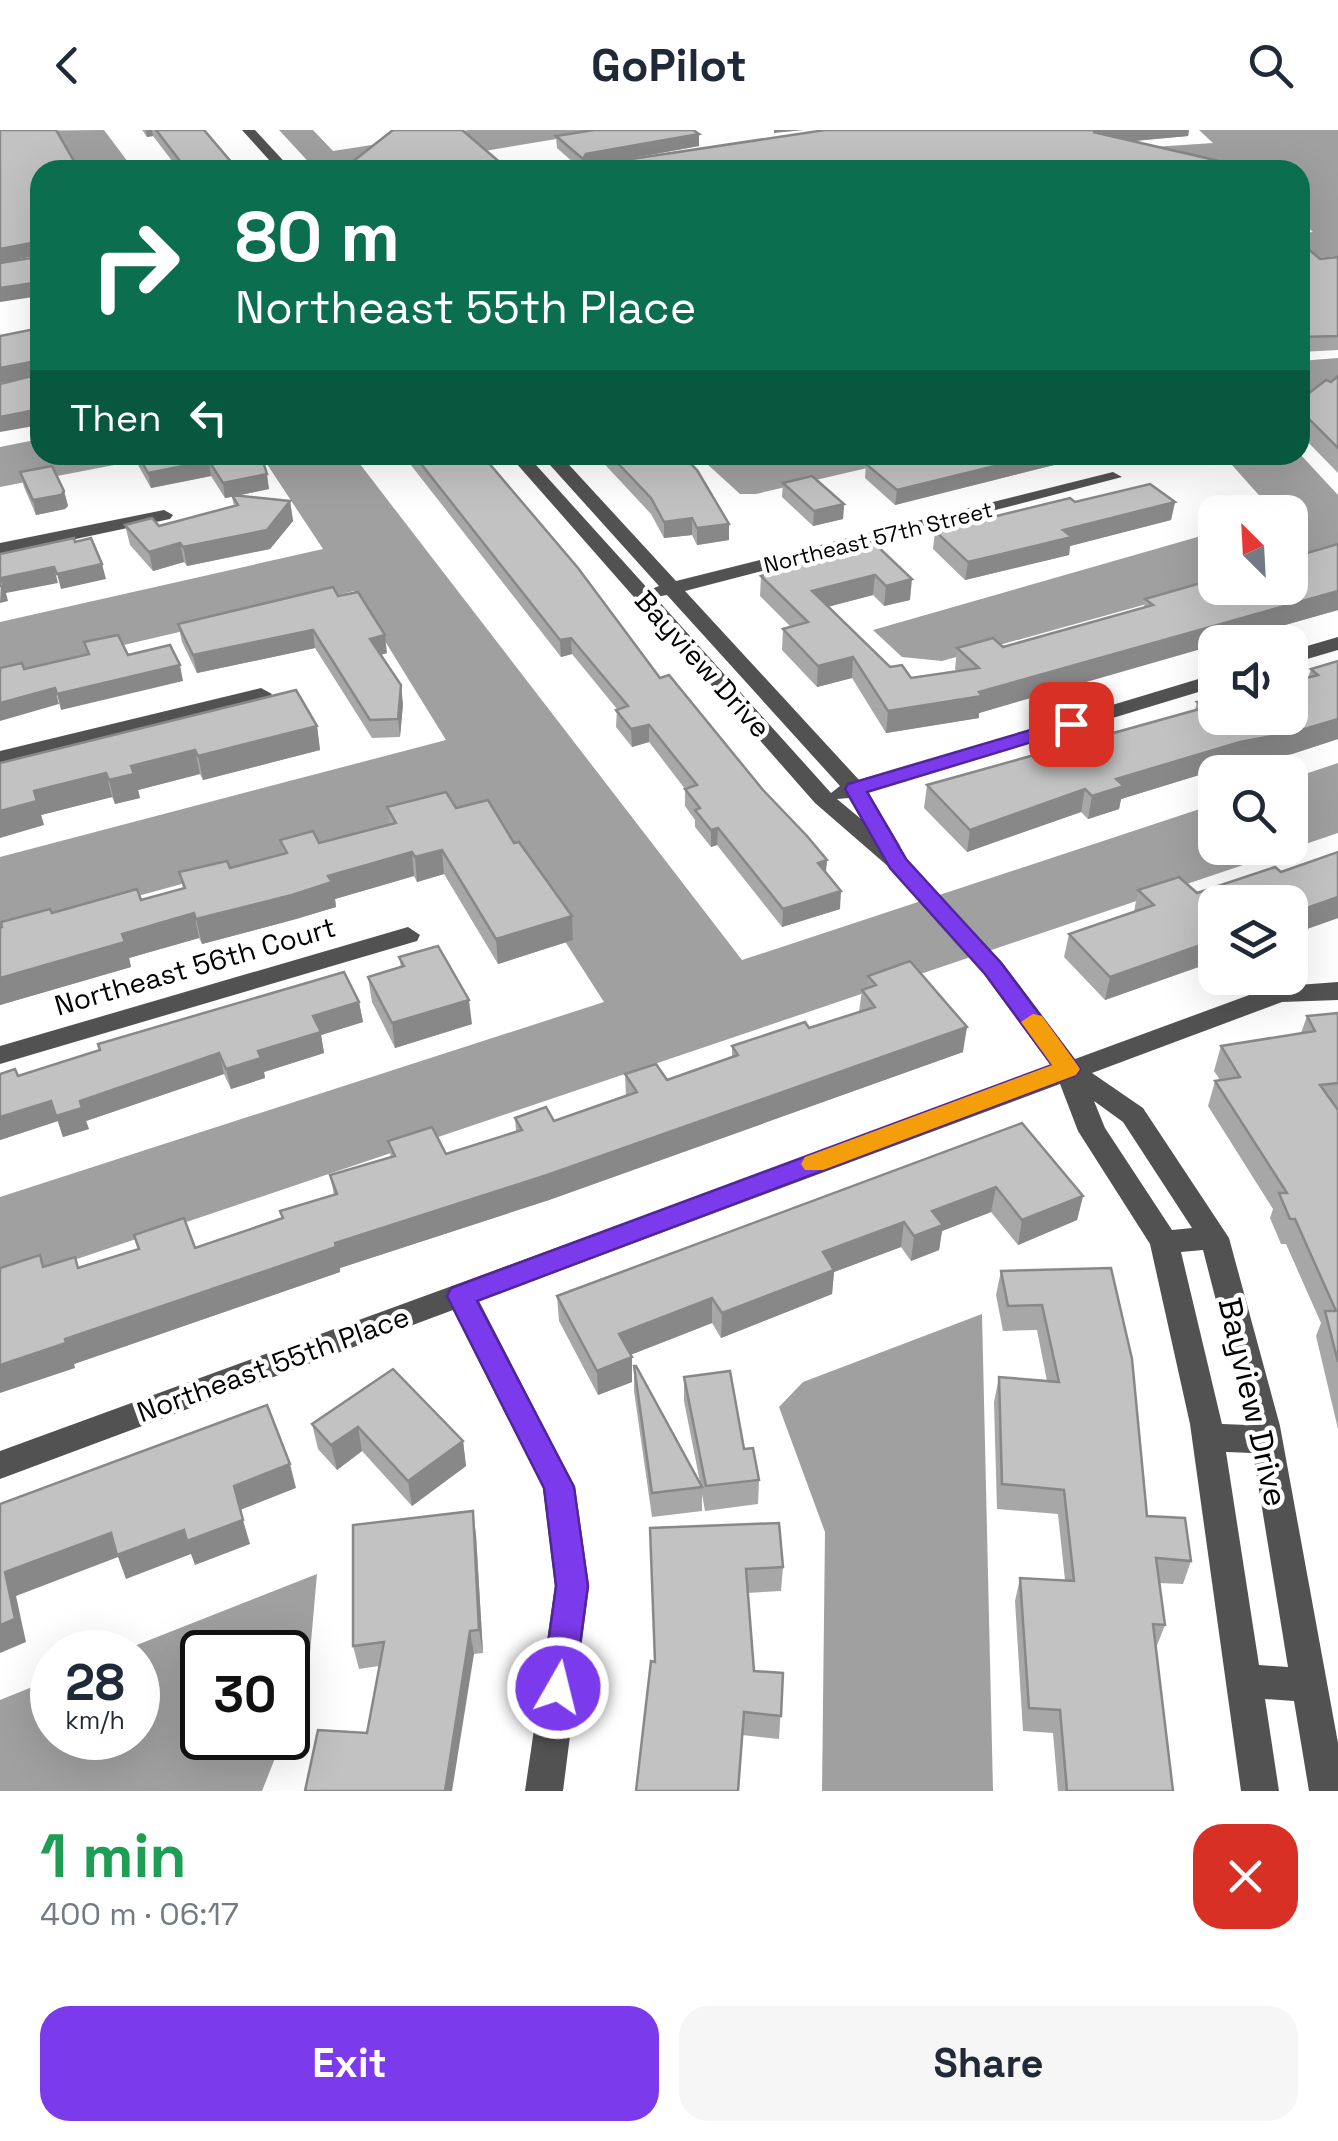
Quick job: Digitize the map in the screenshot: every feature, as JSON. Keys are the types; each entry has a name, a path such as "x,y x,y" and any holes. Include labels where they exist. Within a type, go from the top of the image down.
{"street":[{"path":"234,140 251,133 276,160"},
{"name":"Bayview Drive","path":"527,465 823,798 898,863 993,968 1068,1069 1092,1131 1164,1242 1207,1437 1260,1791"},
{"name":"Bayview Drive","path":"559,465 855,789 898,863"},
{"name":"Northeast 57th Street","path":"642,596 1113,478"},
{"path":"563,506 590,500"},
{"path":"0,549 164,515"},
{"path":"1308,653 1338,644"},
{"path":"728,692 758,684"},
{"path":"823,798 1198,685"},
{"path":"0,758 261,694"},
{"name":"Northeast 56th Court","path":"0,1055 408,935"},
{"name":"Northeast 55th Place","path":"0,1465 1280,993 1338,992"},
{"name":"Bayview Drive","path":"1068,1069 1133,1115 1214,1238 1266,1440 1328,1791"},
{"path":"1164,1242 1214,1238"},
{"path":"461,1296 559,1487 572,1586 544,1791"},
{"path":"1207,1437 1266,1440"},
{"path":"1244,1681 1309,1685"}],"shaded area":[{"path":"104,130 126,160 52,160 0,131"},
{"path":"279,130 313,130 333,151 469,130 611,130 430,160 307,160"},
{"path":"1199,130 1338,130 1338,256 1310,259 1310,160 958,160 1213,143"},
{"path":"1338,358 1338,390 1310,392 1310,360"},
{"path":"30,441 30,465 114,465 0,487 0,447"},
{"path":"268,465 361,465 742,960 1198,810 1198,865 1243,865 0,1285 0,1197 604,1002 476,803 0,934 0,857 446,740 354,591 0,674 0,622 323,549"},
{"path":"708,465 880,465 756,494 740,494"},
{"path":"1232,465 1310,465 1338,495 1338,547 1308,558 1308,495 1259,495"},
{"path":"1198,537 1198,590 942,661 902,657 873,630"},
{"path":"1338,763 1338,833 1308,843 1308,773"},
{"path":"982,1314 993,1791 822,1791 825,1532 779,1407 803,1382"},
{"path":"317,1574 310,1653 310,1630 180,1630 180,1760 274,1760 262,1791 0,1791 0,1700 30,1688 30,1760 160,1760 160,1636"}],"building":[{"path":"0,130 56,130 73,160 30,160 30,243 0,249"},
{"path":"156,130 204,130 230,160 179,160"},
{"path":"393,130 462,130 497,160 355,160"},
{"path":"594,130 693,130 699,134 586,154 583,159 556,136"},
{"path":"825,130 1117,130 1093,132 1215,160 625,160"},
{"path":"1310,250 1320,259 1338,257 1338,336 1310,337"},
{"path":"30,258 30,284 0,288 0,263"},
{"path":"30,330 30,362 0,368 0,336"},
{"path":"30,376 30,411 0,417 0,384"},
{"path":"1338,376 1338,448 1310,420 1310,392 1326,380 1331,382"},
{"path":"144,465 189,465 148,473"},
{"path":"212,465 264,465 267,474 223,483"},
{"path":"422,465 490,465 578,568 660,678 669,675 763,790 827,860 818,863 841,891 783,909 718,828 711,830 695,810 700,808 685,789 697,785 649,725 631,729 616,710 628,706 571,638 560,640"},
{"path":"620,465 692,465 729,524 697,528 692,518 664,522 651,498"},
{"path":"867,465 998,465 897,490"},
{"path":"52,466 64,491 61,495 33,500 20,472"},
{"path":"812,476 844,504 814,511 783,483"},
{"path":"1150,484 1175,502 1063,530 1072,537 968,562 935,531 1070,498 1075,502"},
{"path":"232,495 290,501 267,530 183,547 180,543 149,552 125,525 152,518 159,526 238,505"},
{"path":"74,538 75,542 91,538 102,564 57,574 54,567 1,578 4,586 0,586 0,554"},
{"path":"874,543 912,579 886,586 875,575 812,591 890,667 902,665 911,678 979,668 957,648 993,638 1003,647 1153,605 1145,599 1198,584 1198,605 1288,605 1217,625 1198,625 1198,630 979,692 982,696 888,711 853,657 818,666 783,629 808,622 761,576"},
{"path":"1338,544 1338,591 1308,599 1308,553"},
{"path":"333,587 338,596 358,592 385,635 370,639 401,685 398,719 370,720 313,630 193,655 178,624"},
{"path":"118,635 128,655 170,645 180,665 57,694 55,688 0,703 0,668 22,663 24,669 89,654 84,642"},
{"path":"1338,661 1338,719 1308,728 1308,678 1318,675 1311,669"},
{"path":"296,690 317,726 198,756 195,750 131,766 134,774 109,780 106,773 34,791 37,801 0,811 0,763"},
{"path":"1198,709 1198,735 1277,735 1116,779 1124,786 1092,796 1085,789 970,830 927,785"},
{"path":"446,792 456,808 488,800 514,843 519,842 572,916 496,939 442,850 415,857 412,852 328,876 332,882 292,895 196,919 194,913 122,934 125,942 0,978 1,922 50,909 52,913 137,889 141,900 185,888 179,872 227,861 230,868 287,853 280,840 313,831 319,843 396,823 387,807"},
{"path":"1338,852 1338,897 1308,908 1308,885 1221,885 1275,867 1281,872"},
{"path":"1179,877 1197,893 1198,946 1110,977 1069,934 1154,905 1138,890"},
{"path":"438,946 469,1000 392,1023 368,977 404,966 399,957"},
{"path":"910,961 967,1027 547,1175 335,1243 336,1247 0,1365 0,1268 40,1255 43,1267 75,1257 78,1268 139,1249 134,1235 184,1218 195,1248 283,1218 280,1211 337,1194 330,1175 395,1156 388,1141 432,1127 446,1154 522,1130 515,1118 546,1107 554,1121 637,1092 625,1074 656,1064 667,1080 738,1055 732,1046 805,1022 809,1028 875,1007 862,990 876,985 868,976"},
{"path":"344,972 359,1002 313,1016 321,1032 258,1051 261,1058 226,1069 219,1053 80,1101 82,1108 56,1116 51,1101 0,1117 0,1074 15,1069 18,1076 100,1050 98,1044"},
{"path":"1338,1013 1338,1083 1320,1085 1338,1110 1338,1362 1325,1311 1336,1311 1295,1219 1290,1219 1279,1193 1287,1193 1215,1081 1240,1077 1221,1046 1315,1031 1307,1016"},
{"path":"1022,1123 1083,1196 1022,1220 996,1187 932,1211 943,1225 914,1236 904,1222 823,1252 834,1270 722,1313 712,1298 619,1334 632,1357 597,1371 557,1296"},
{"path":"1111,1268 1132,1359 1147,1516 1185,1518 1191,1561 1156,1558 1165,1625 1153,1624 1173,1791 1067,1791 1060,1710 1029,1708 1020,1578 1074,1581 1064,1490 1002,1484 999,1377 1059,1382 1042,1305 1008,1306 1001,1271"},
{"path":"636,1366 702,1487 652,1493"},
{"path":"393,1369 463,1441 408,1481 358,1427 331,1445 312,1424"},
{"path":"730,1371 744,1449 753,1448 759,1480 706,1486 684,1377"},
{"path":"267,1405 290,1464 234,1486 243,1520 187,1541 184,1530 117,1555 111,1533 5,1572 15,1619 0,1625 0,1504"},
{"path":"473,1511 479,1630 470,1631 445,1791 305,1791 318,1730 367,1733 384,1642 353,1646 353,1525"},
{"path":"779,1523 783,1567 746,1569 754,1671 783,1673 781,1716 744,1712 738,1791 636,1791 651,1661 655,1662 650,1528"}],"slow traffic":[{"path":"814,1164 1068,1069 1033,1022"}],"route":[{"path":"558,1688 572,1586 559,1487 461,1296 1068,1069 993,968 898,863 855,789 1071,724"}]}
